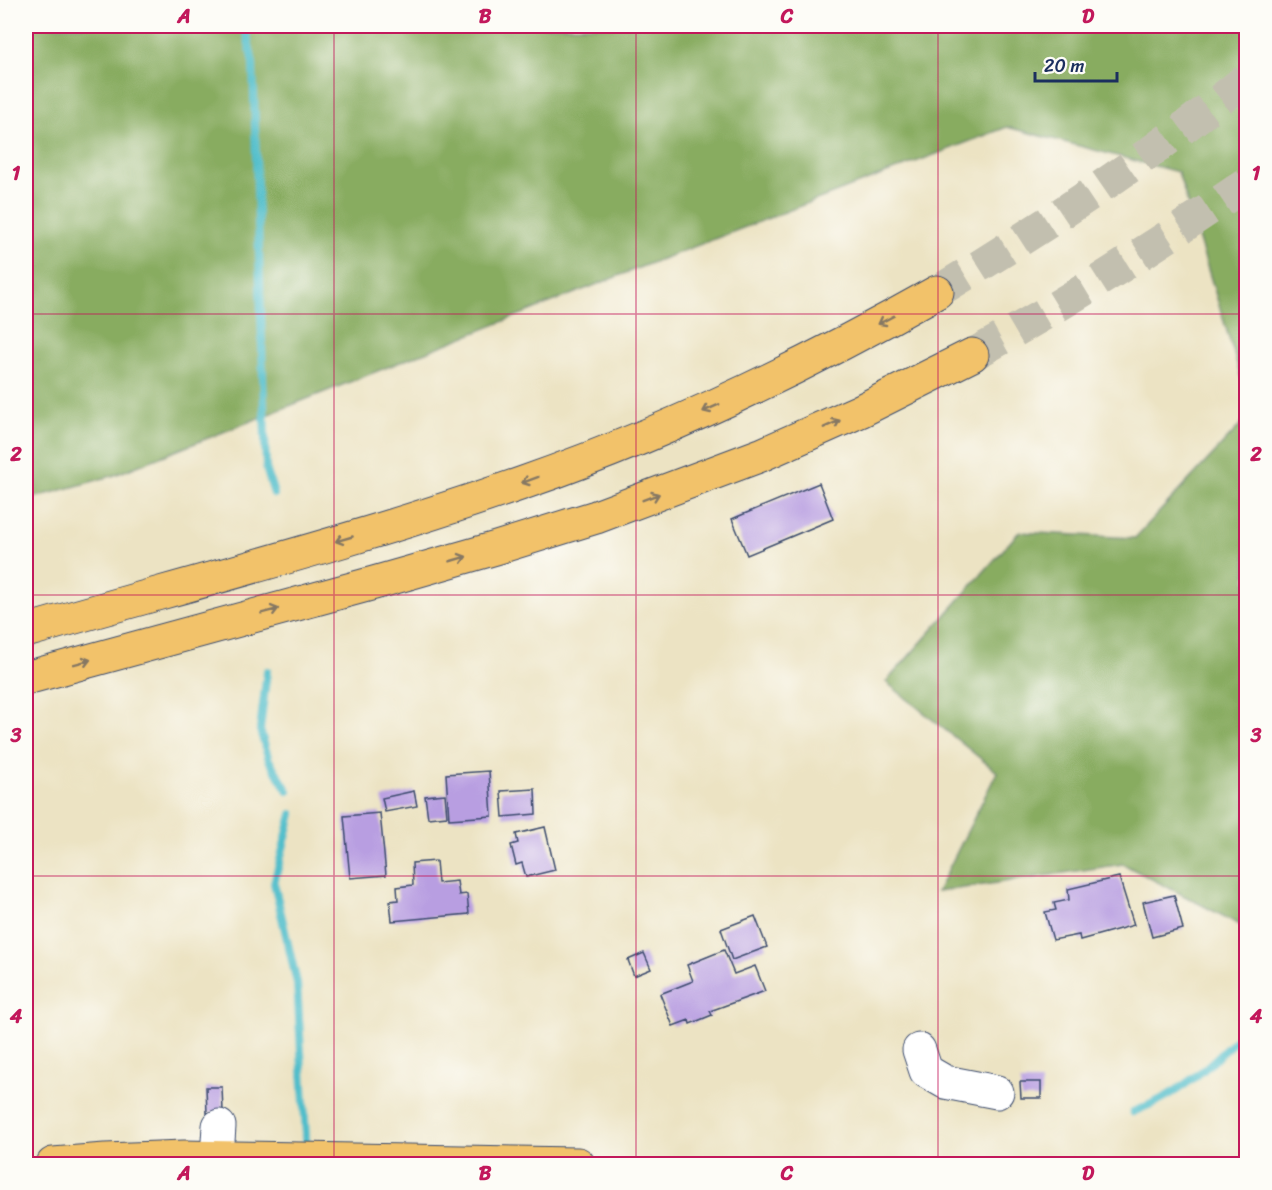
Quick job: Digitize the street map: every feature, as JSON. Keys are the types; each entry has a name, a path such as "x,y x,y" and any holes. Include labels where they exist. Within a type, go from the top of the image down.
{"main road":[{"path":"26,631 403,522 524,483 734,398 816,358 937,292"},
{"path":"26,678 496,548 613,511 771,451 860,411 972,355"},
{"path":"53,1164 144,1158 218,1142 578,1164"}],"lane":[{"path":"919,1050 926,1071 945,1082 997,1092"}],"green space":[{"path":"26,26 1246,26 1246,393 1178,172 1007,127 641,267 112,476 26,500"},
{"path":"1246,419 1246,928 1123,864 937,892 997,772 886,682 1019,532 1135,538"}],"building":[{"path":"819,483 833,519 747,555 732,519"},
{"path":"489,771 492,816 449,819 446,774"},
{"path":"535,789 536,814 503,817 501,791"},
{"path":"414,791 417,806 385,812 382,798"},
{"path":"445,794 447,816 428,818 425,796"},
{"path":"380,813 386,875 350,878 344,816"},
{"path":"545,827 555,870 526,877 522,863 516,865 511,845 518,843 516,834"},
{"path":"436,861 438,883 457,881 459,895 467,894 469,914 392,921 390,901 398,900 397,887 413,885 412,863"},
{"path":"1119,877 1134,925 1080,940 1079,935 1053,940 1045,912 1056,910 1054,903 1069,900 1068,889"},
{"path":"1174,895 1183,929 1152,937 1143,902"},
{"path":"755,916 767,947 732,960 721,929"},
{"path":"724,950 734,974 755,966 765,991 710,1011 712,1015 690,1024 689,1020 673,1026 660,994 693,981 687,965"},
{"path":"644,953 651,969 634,976 628,960"},
{"path":"1020,1082 1041,1082 1041,1098 1021,1098"},
{"path":"206,1087 222,1087 223,1112 207,1113"}],"waterway":[{"path":"245,26 253,63 266,468 274,494"},
{"path":"267,671 260,730 269,760 288,791"},
{"path":"292,814 274,883 297,983 307,1154"},
{"path":"1133,1112 1163,1098 1189,1082 1246,1030"}],"tunnel":[{"path":"937,292 1095,191 1246,79"},
{"path":"972,355 1111,273 1246,184"}]}
